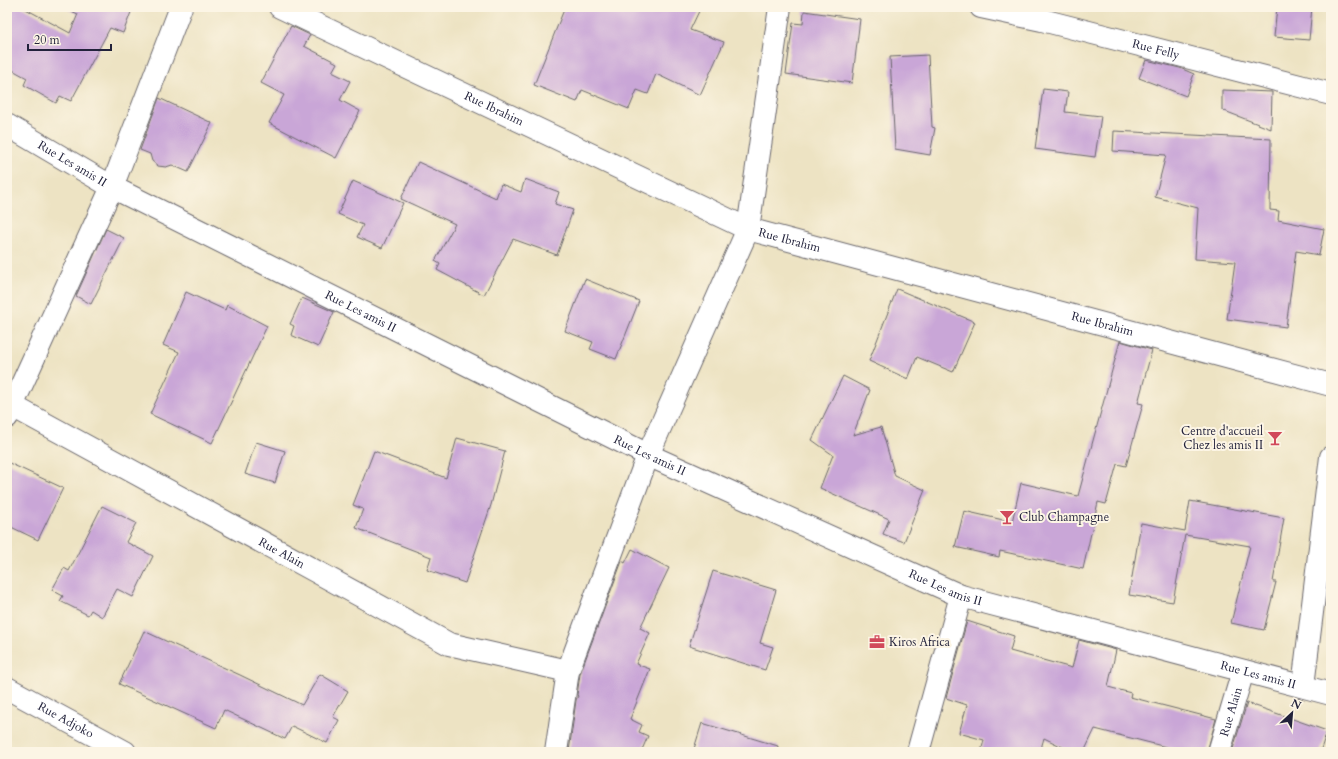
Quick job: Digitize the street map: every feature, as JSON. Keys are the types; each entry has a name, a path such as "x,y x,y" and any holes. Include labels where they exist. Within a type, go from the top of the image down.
{"street":[{"path":"9,409 112,187 181,7"},
{"name":"Rue Ibrahim","path":"280,7 748,229 1331,385"},
{"path":"556,752 568,671 648,455 748,229 780,7"},
{"name":"Rue Felly","path":"981,7 1043,14 1331,94"},
{"name":"Rue Les amis II","path":"7,125 112,187 648,455 961,596 1331,694"},
{"name":"Rue Alain","path":"9,409 449,644 568,671"},
{"path":"1303,686 1331,457"},
{"path":"918,752 961,596"},
{"name":"Rue Alain","path":"1219,752 1243,671"},
{"name":"Rue Adjoko","path":"7,688 125,752"}],"building":[{"path":"7,7 22,7 70,33 78,14 62,7 133,7 123,33 110,28 71,101 60,96 56,103 24,85 27,78 7,67"},
{"path":"565,7 701,7 690,30 724,42 700,95 656,74 648,94 637,90 629,109 582,90 577,102 534,85"},
{"path":"1277,7 1312,7 1309,40 1274,37"},
{"path":"804,11 860,19 852,83 786,74 793,23 803,24"},
{"path":"291,26 310,35 304,46 337,63 332,72 350,81 340,100 360,111 336,158 269,123 284,95 261,83"},
{"path":"928,55 932,127 935,128 930,155 895,149 890,57"},
{"path":"1146,60 1180,68 1194,74 1186,96 1139,78"},
{"path":"1043,89 1068,92 1065,112 1101,116 1095,157 1035,149"},
{"path":"1222,90 1272,92 1271,129 1222,110"},
{"path":"159,98 212,123 188,172 172,165 166,167 158,166 152,161 150,154 140,150"},
{"path":"1114,131 1271,139 1270,210 1279,211 1278,220 1324,229 1319,255 1296,251 1286,327 1227,319 1235,262 1195,259 1198,208 1155,197 1166,155 1113,151"},
{"path":"418,162 496,198 501,184 521,192 525,179 559,192 555,204 573,210 557,255 513,239 484,295 437,270 440,264 435,261 455,224 401,199"},
{"path":"353,181 403,203 382,248 357,237 363,225 338,214"},
{"path":"106,229 124,238 91,304 76,296"},
{"path":"585,279 639,301 616,359 590,349 593,342 565,331"},
{"path":"897,289 975,322 953,372 917,357 908,379 869,361"},
{"path":"186,292 225,310 227,305 267,326 212,443 150,414 179,352 163,345"},
{"path":"302,298 334,312 318,347 291,335 294,326 290,324"},
{"path":"1120,341 1152,350 1138,403 1143,404 1126,466 1117,464 1106,504 1098,502 1083,569 1000,551 999,557 955,547 964,511 1012,522 1021,483 1078,496"},
{"path":"843,376 870,390 853,435 881,427 895,476 925,490 904,542 883,534 889,519 820,488 833,455 812,440"},
{"path":"457,438 505,451 491,505 465,583 427,570 431,557 356,528 363,509 353,505 374,451 446,478"},
{"path":"256,442 285,451 275,483 245,474"},
{"path":"7,462 63,488 38,540 7,525"},
{"path":"1190,501 1284,518 1273,582 1276,582 1264,630 1231,623 1250,546 1185,535 1173,602 1129,595 1141,523 1185,531"},
{"path":"102,506 136,523 126,542 153,556 133,597 117,589 102,617 91,610 88,615 60,601 63,596 52,590 64,568 69,571"},
{"path":"632,549 669,568 640,628 650,633 636,664 650,669 630,719 642,725 639,732 648,736 641,752 569,752 580,674 622,561 625,563"},
{"path":"713,571 776,590 760,643 773,647 765,670 689,646"},
{"path":"967,621 1014,636 1010,651 1072,668 1079,640 1116,650 1108,687 1131,693 1130,697 1216,719 1207,752 1186,752 1095,729 1084,752 1073,752 1044,738 1040,752 981,752 984,740 959,733 967,705 946,698"},
{"path":"144,631 302,705 320,674 348,691 333,717 339,720 327,743 292,726 285,739 224,710 216,728 119,684"},
{"path":"1247,703 1327,731 1320,752 1232,752"},
{"path":"702,723 778,746 777,752 693,752"}],"place":[{"name":"Centre d'accueil Chez les amis II","path":"1275,438"},
{"name":"Club Champagne","path":"1007,517"},
{"name":"Kiros Africa","path":"877,642"}]}
